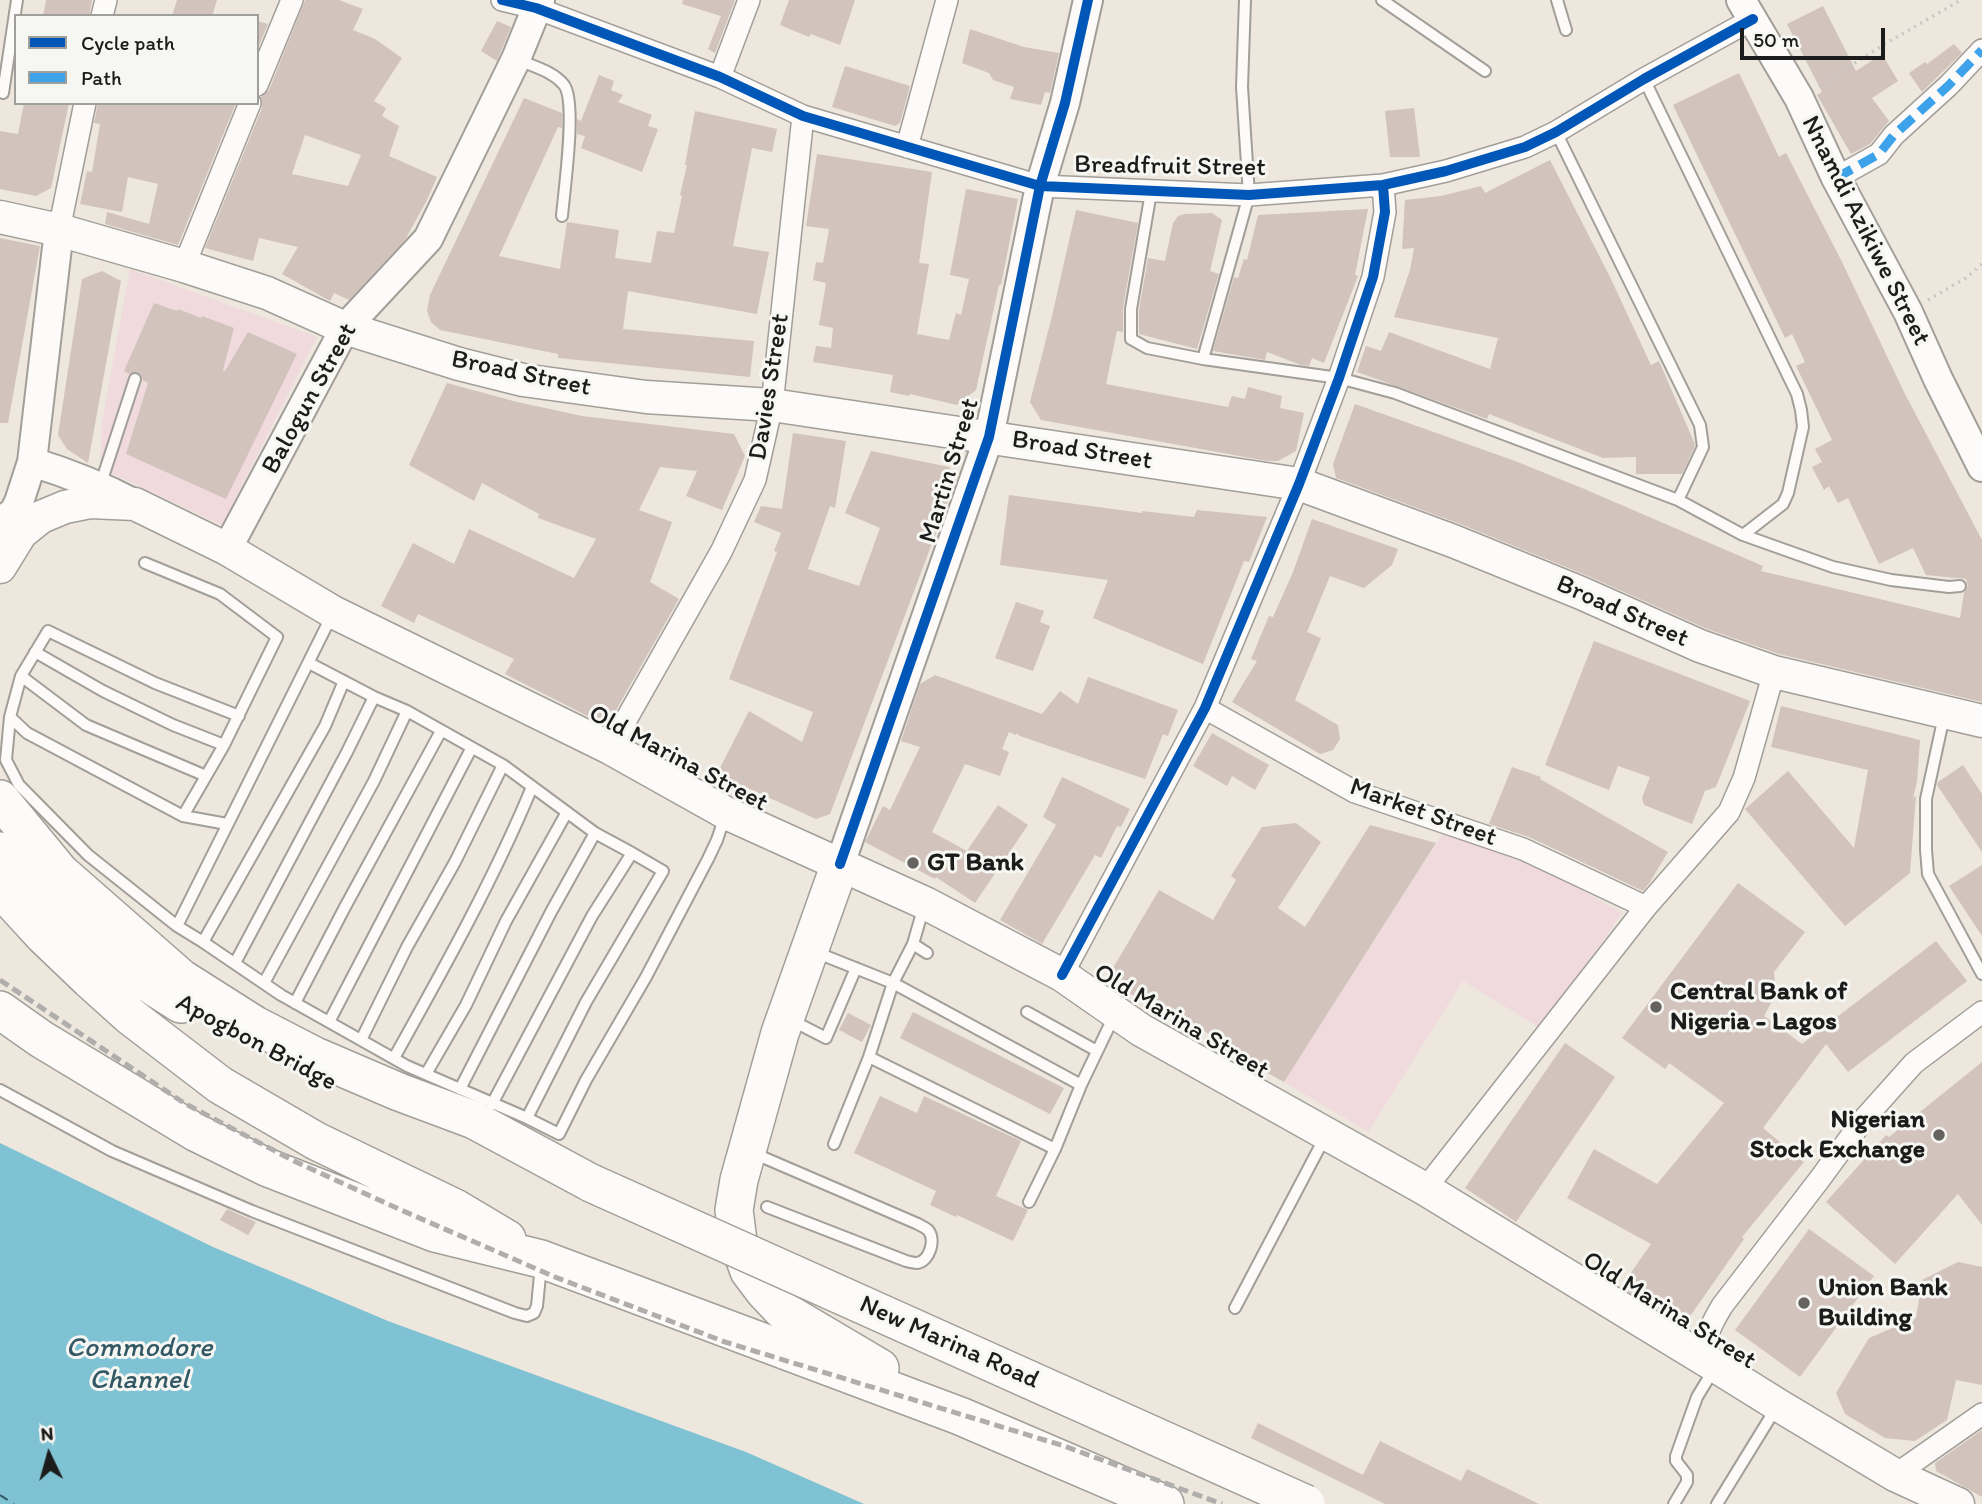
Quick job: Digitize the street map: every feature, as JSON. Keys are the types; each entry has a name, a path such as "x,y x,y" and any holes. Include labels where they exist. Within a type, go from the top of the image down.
{"highway":[{"path":"0,799 60,872 181,978 255,1025 315,1056 474,1120 591,1183"},
{"name":"Apogbon Bridge","path":"0,851 36,892 116,960 169,997 263,1053 323,1081 450,1133 591,1183"},
{"path":"840,864 786,1017 747,1150 734,1210 738,1241 750,1271 782,1310 961,1416"},
{"name":"Apogbon Bridge","path":"0,888 44,936 90,980 176,1052 220,1084 306,1135 455,1208 541,1259"},
{"path":"0,1010 41,1039 195,1132 266,1167 435,1233 541,1259 961,1416 1165,1504"},
{"name":"New Marina Road","path":"591,1183 1306,1504"}],"main road":[{"name":"Martin Street","path":"840,864 989,437 1040,186 1065,103 1088,0"},
{"name":"Balogun Street","path":"227,548 345,328 428,239 516,59 538,4"},
{"name":"Nnamdi Azikiwe Street","path":"1747,10 1799,99 1836,178 1908,312 1982,467"},
{"name":"Broad Street","path":"0,216 184,266 267,293 345,328 458,364 523,380 646,397 772,405 1300,484 1453,541 1581,593 1700,646 1774,673 1982,721"},
{"path":"0,522 14,512 32,462 59,230"},
{"name":"Old Marina Street","path":"32,462 100,486 227,548 333,612 610,748 726,813 925,903 1062,975 1141,1030 1425,1189 1895,1475 1958,1504"},
{"name":"Old Marina Street","path":"0,567 21,533 41,517 65,507 90,502 135,504"}],"street":[{"path":"259,80 292,0"},
{"name":"Breadfruit Street","path":"502,0 538,4 720,77 803,116 1040,186 1249,195 1383,184 1447,171 1525,147 1556,132 1644,79 1747,10"},
{"path":"720,77 749,0"},
{"path":"907,147 947,0"},
{"path":"1836,178 1879,154 1894,135 1949,85 1982,50"},
{"path":"59,230 85,105"},
{"path":"184,266 249,105"},
{"name":"Davies Street","path":"610,748 721,552 755,480 772,405 803,116"},
{"path":"1062,975 1205,708 1300,484 1373,277 1385,212 1383,184"},
{"path":"1425,1189 1646,907 1729,812 1744,778 1774,673"},
{"name":"Market Street","path":"1205,708 1356,792 1523,849 1646,907"},
{"path":"1712,1364 1706,1340 1722,1306 1863,1120 1914,1063 1982,1012"},
{"path":"1895,1475 1982,1414"}],"lane":[{"path":"1203,359 1249,195 1242,87 1245,0"},
{"path":"1382,0 1485,71"},
{"path":"1557,0 1566,30"},
{"path":"3,93 14,14"},
{"path":"516,59 555,76 566,88 570,122 562,216"},
{"path":"1644,79 1797,394 1801,410 1802,427 1788,493 1783,504 1743,535"},
{"path":"1556,132 1700,425 1703,447 1678,500"},
{"path":"1150,192 1131,309 1131,339 1147,348 1203,359 1339,378 1395,393 1678,500 1743,535 1845,569 1891,580 1959,586"},
{"path":"100,486 135,379"},
{"path":"145,563 220,594 277,637 224,745 183,816"},
{"path":"177,926 333,612"},
{"path":"239,716 155,683 48,631 21,676 10,717 6,760 19,785 89,855 177,926 295,1003 394,1058 559,1134 708,859 726,813"},
{"path":"35,652 103,691 173,725 224,745"},
{"path":"309,663 407,711 503,765 595,834 663,871 586,1002 527,1118"},
{"path":"21,676 86,725 206,776"},
{"path":"203,942 325,726 344,681"},
{"path":"235,963 374,696"},
{"path":"264,984 374,781 407,711"},
{"path":"1944,713 1926,799 1928,874 1982,974"},
{"path":"10,717 27,733 183,816 227,824"},
{"path":"295,1003 441,731"},
{"path":"330,1022 471,749"},
{"path":"361,1040 503,765"},
{"path":"394,1058 477,905 515,829 532,787"},
{"path":"426,1074 466,1005 506,921 567,812"},
{"path":"460,1089 551,912 595,834"},
{"path":"492,1104 592,916 632,853"},
{"path":"834,1144 869,1057 893,983 913,944 925,903"},
{"path":"913,944 927,953"},
{"path":"809,949 893,983 1081,1085"},
{"path":"786,1017 826,1038 856,968"},
{"path":"1027,1012 1097,1051"},
{"path":"1029,1202 1115,1012"},
{"path":"869,1057 1055,1149"},
{"path":"0,1090 112,1151 252,1212 515,1313 527,1316 534,1313 541,1259"},
{"path":"1235,1308 1326,1135"},
{"path":"747,1150 918,1224 928,1230 932,1246 924,1260 918,1263 906,1262 767,1206"},
{"path":"1674,1504 1687,1482 1687,1475 1676,1461 1676,1456 1712,1364"},
{"path":"1717,1504 1778,1405"}],"path":[{"path":"1799,99 1883,45 1961,0"},
{"path":"1908,312 1966,278 1982,264"}],"shaded area":[{"path":"130,269 317,337 222,525 100,468 102,422"},
{"path":"1443,833 1528,860 1622,913 1542,1029 1463,981 1368,1132 1284,1082"}],"water":[{"name":"Commodore Channel","path":"0,1143 213,1247 388,1321 746,1452 864,1504 0,1504"}],"building":[{"path":"46,0 92,0 89,14 43,14"},
{"path":"177,0 217,0 213,14 173,14"},
{"path":"305,0 339,0 363,9 353,30 375,39 402,58 374,101 386,108 382,116 399,126 389,156 437,177 405,240 349,300 334,293 330,301 282,274 298,247 259,238 253,261 205,248 262,108 261,97 269,90","holes":["305,135 361,155 348,186 292,174"]},
{"path":"683,0 735,0 715,53 708,49 721,16 682,4"},
{"path":"789,0 855,0 840,45 811,34 809,37 780,25"},
{"path":"1823,6 1856,71 1882,54 1898,81 1872,98 1889,121 1870,144 1851,154 1817,95 1822,92 1787,24"},
{"path":"497,21 511,27 497,61 481,51"},
{"path":"259,22 268,24 259,45"},
{"path":"970,29 1024,47 1059,53 1050,93 1045,92 1041,105 1010,99 1014,87 993,80 989,73 962,63"},
{"path":"1954,44 1962,53 1922,92 1909,73 1925,62 1927,64"},
{"path":"845,66 910,86 900,123 895,126 832,107"},
{"path":"1739,73 1779,157 1786,153 1905,394 1982,540 1982,702 1779,654 1707,629 1588,576 1336,478 1333,464 1355,404 1582,488 1763,566 1761,571 1960,618 1964,593 1968,586 1966,579 1926,575 1913,548 1879,564 1848,498 1838,503 1829,486 1824,490 1812,467 1822,462 1815,449 1832,440 1796,366 1805,362 1792,334 1785,338 1673,105"},
{"path":"599,75 614,81 611,90 623,95 618,102 652,115 648,126 658,129 642,172 581,148 585,136 577,134 577,119 581,121"},
{"path":"524,98 562,113 562,128 558,127 499,256 560,269 567,222 619,230 615,258 651,263 657,231 674,233 695,111 777,129 772,152 752,148 733,246 769,252 757,314 628,291 623,329 754,341 750,377 558,358 558,354 440,330 431,322 427,311 430,295"},
{"path":"24,105 69,105 51,188 36,196 0,189 0,131 18,134"},
{"path":"98,105 235,105 178,245 105,224 107,212 149,224 158,184 128,177 122,212 80,204 87,171 92,172 100,124 94,123"},
{"path":"1414,108 1420,157 1390,157 1385,111"},
{"path":"817,154 932,172 919,263 929,264 917,334 949,340 956,313 961,315 969,279 950,275 966,189 1018,199 976,390 957,405 890,392 893,375 813,362 816,346 831,348 833,328 819,325 826,283 813,280 816,262 823,263 829,229 806,226"},
{"path":"1550,160 1610,277 1651,365 1659,361 1694,442 1695,446 1682,474 1636,474 1636,457 1603,458 1489,414 1487,419 1357,372 1366,346 1381,351 1389,332 1490,369 1498,338 1394,317 1410,270 1414,248 1402,249 1405,200 1441,196 1481,186 1485,193"},
{"path":"1368,209 1355,275 1358,276 1324,363 1312,358 1309,366 1301,365 1267,352 1265,360 1213,351 1234,277 1238,278 1244,259 1247,260 1258,215"},
{"path":"1076,210 1138,223 1123,308 1123,332 1117,331 1106,384 1228,407 1232,396 1245,399 1248,387 1282,396 1280,408 1304,413 1296,451 1278,461 1267,461 1041,420 1030,402"},
{"path":"1212,213 1222,220 1210,271 1219,274 1197,349 1139,334 1139,310 1148,258 1165,261 1173,223 1178,216"},
{"path":"0,238 40,246 8,423 0,423"},
{"path":"102,271 121,281 88,463 67,449 58,435 82,279"},
{"path":"154,303 234,328 223,370 225,371 248,332 297,354 226,499 126,454 148,383 138,372 129,374 124,371"},
{"path":"447,383 582,416 734,434 745,456 722,510 686,496 697,471 660,467 639,510 672,522 650,582 679,599 607,726 505,674 514,659 418,614 414,623 381,606 413,543 454,564 469,529 574,578 596,539 538,518 539,514 482,483 474,501 409,465"},
{"path":"793,433 846,441 835,508 830,506 808,569 859,586 880,528 845,513 871,451 949,467 956,480 830,814 816,819 717,774 749,711 802,742 813,712 729,679 777,552 774,551 781,533 754,522 761,506 782,509"},
{"path":"1009,495 1142,513 1194,517 1197,510 1267,517 1249,562 1244,561 1203,664 1093,618 1108,580 1000,565"},
{"path":"1312,519 1398,549 1392,565 1364,588 1330,576 1307,632 1321,638 1295,700 1338,725 1340,739 1333,750 1320,754 1232,702 1257,661 1251,659 1269,616 1273,617 1293,572"},
{"path":"1016,602 1044,611 1040,622 1050,626 1033,671 995,658"},
{"path":"1594,641 1750,701 1716,787 1705,791 1692,824 1644,805 1642,798 1650,777 1618,766 1609,790 1545,765"},
{"path":"935,675 1042,714 1060,691 1078,704 1088,677 1178,710 1168,736 1163,734 1145,779 1009,732 1002,749 1009,752 1000,776 965,764 932,832 967,851 998,805 1028,825 975,903 936,877 935,879 865,842 883,806 890,810 920,747 901,741 920,684"},
{"path":"1781,706 1920,740 1913,798 1916,796 1910,873 1845,926 1745,809 1788,771 1854,848 1868,770 1771,747"},
{"path":"1212,733 1269,765 1255,790 1232,776 1227,786 1193,766"},
{"path":"1963,765 1982,794 1982,852 1937,785"},
{"path":"1512,767 1541,777 1540,779 1668,852 1643,891 1529,837 1489,824"},
{"path":"1062,777 1130,809 1121,827 1117,826 1101,858 1095,855 1042,944 1000,920 1056,825 1043,817"},
{"path":"1296,823 1321,842 1278,908 1305,927 1370,825 1436,843 1284,1082 1222,1048 1225,1044 1149,997 1146,1003 1106,980 1159,890 1213,920 1236,880 1231,876 1262,827"},
{"path":"1982,865 1982,936 1949,886"},
{"path":"1738,883 1805,932 1774,972 1776,994 1764,1016 1802,1044 1936,941 1967,981 1848,1072 1826,1044 1763,1128 1804,1162 1742,1237 1744,1239 1684,1325 1621,1287 1651,1244 1567,1198 1594,1149 1657,1184 1724,1103 1669,1063 1665,1069 1622,1038"},
{"path":"913,1012 1064,1088 1050,1114 900,1038"},
{"path":"848,1013 871,1025 862,1042 839,1030"},
{"path":"1565,1043 1615,1077 1516,1222 1465,1188"},
{"path":"1982,1062 1982,1225 1958,1194 1895,1264 1826,1202 1886,1135 1889,1137"},
{"path":"880,1096 917,1113 924,1096 1021,1141 996,1196 1028,1210 1013,1241 930,1205 936,1191 854,1153"},
{"path":"227,1209 256,1222 248,1235 220,1220"},
{"name":"Union Bank Building","path":"1809,1229 1874,1276 1800,1377 1735,1330"},
{"path":"1958,1262 1982,1267 1982,1385 1956,1380 1947,1420 1915,1441 1885,1438 1845,1414 1836,1393 1869,1338 1916,1318 1921,1287 1916,1283"},
{"path":"1258,1423 1363,1475 1380,1441 1461,1481 1467,1469 1539,1504 1385,1504 1251,1438"},
{"path":"1982,1430 1982,1497 1936,1471 1935,1463"}],"ferry route":[{"path":"0,1495 14,1504"}],"railway":[{"path":"0,980 184,1103 294,1161 555,1277 725,1342 1064,1446 1222,1504"}],"marked path":[{"path":"1836,178 1879,154 1894,135 1949,85 1982,50"}],"cycle path":[{"path":"502,0 536,8 720,77 803,116 1040,186 1249,195 1383,185 1446,171 1525,147 1753,19"},
{"path":"840,864 989,437 1040,186 1065,103 1088,0"},
{"path":"1062,975 1205,708 1299,484 1373,277 1385,212 1383,185"}],"place":[{"name":"GT Bank","path":"913,863"},
{"name":"Central Bank of Nigeria - Lagos","path":"1656,1007"},
{"name":"Nigerian Stock Exchange","path":"1939,1135"},
{"name":"Union Bank Building","path":"1804,1303"}]}
